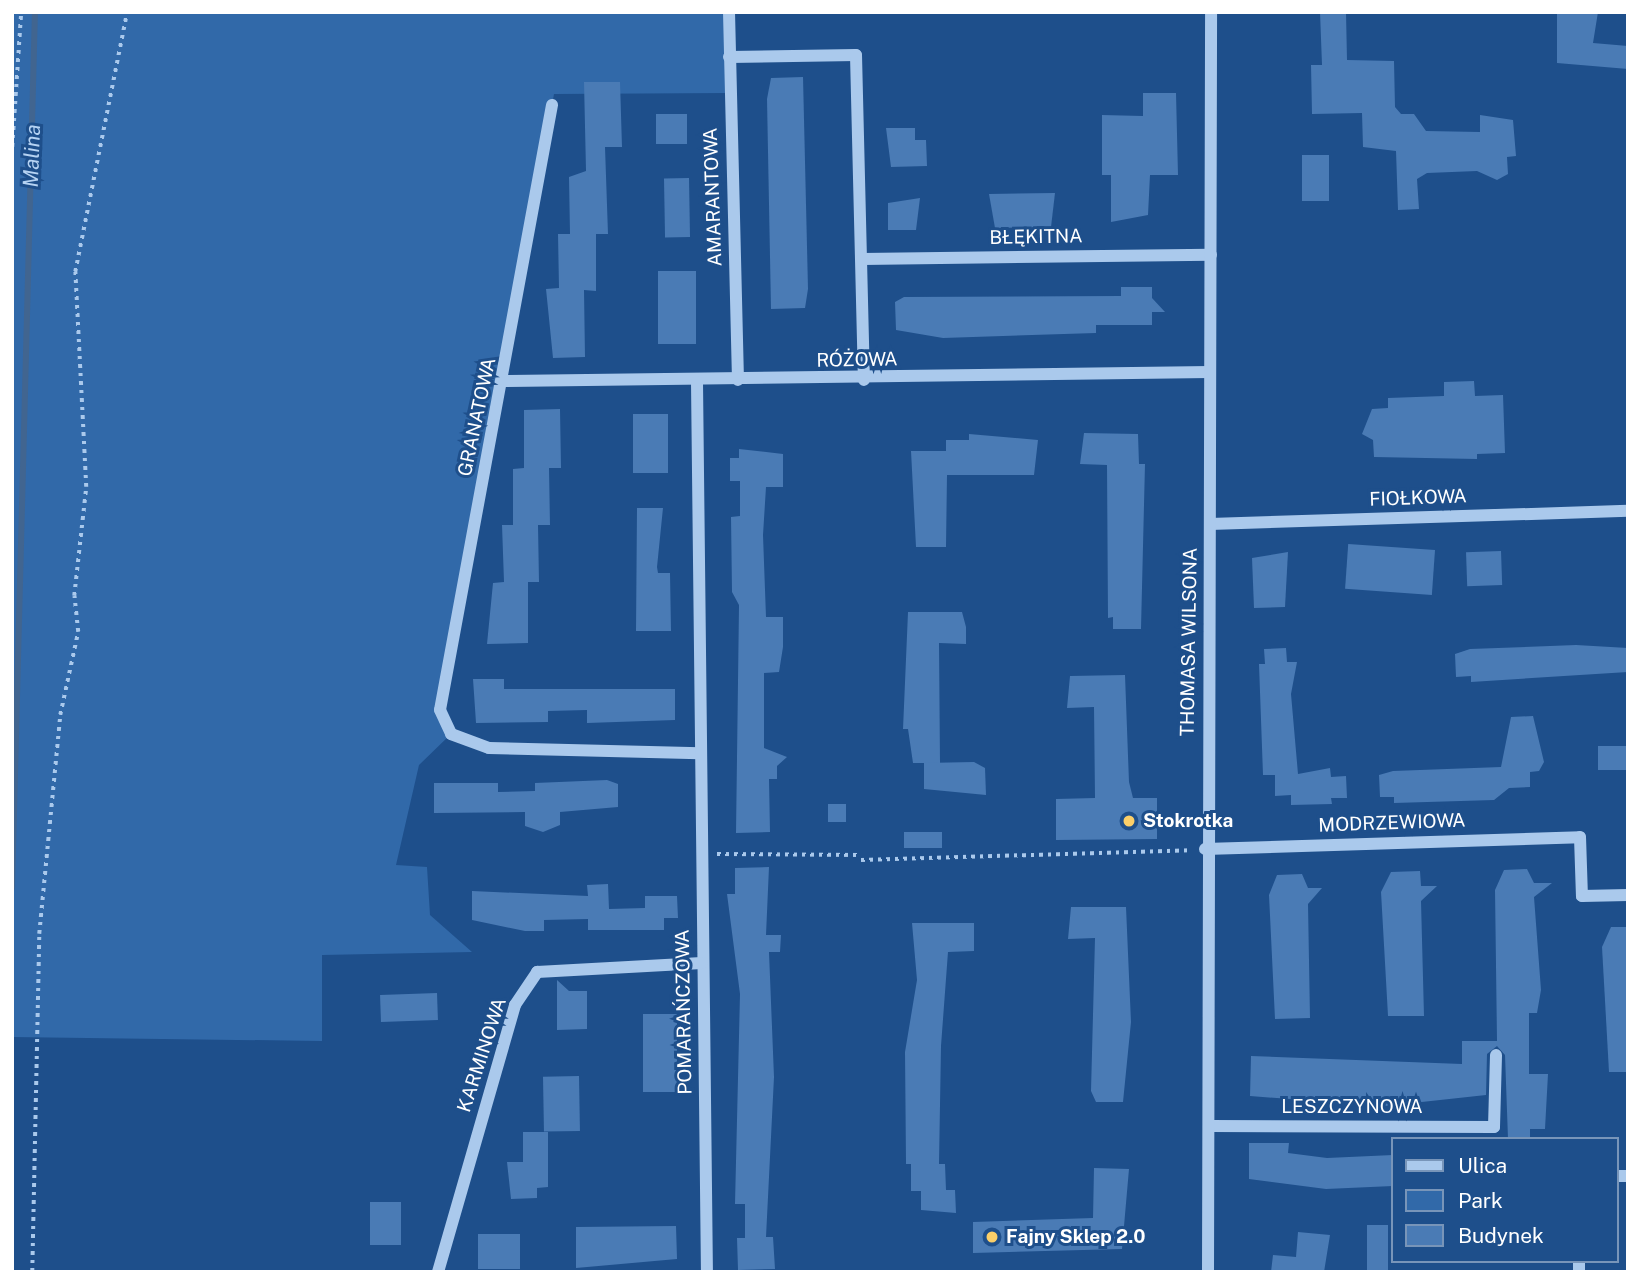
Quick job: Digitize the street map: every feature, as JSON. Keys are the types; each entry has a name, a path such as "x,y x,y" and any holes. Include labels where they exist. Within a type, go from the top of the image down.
{"street":[{"name":"AMARANTOWA","path":"729,12 738,380"},
{"name":"THOMASA WILSONA","path":"1208,1272 1210,1126 1205,849 1210,524 1211,12"},
{"path":"729,57 856,55 864,380"},
{"name":"GRANATOWA","path":"552,105 505,381 446,655 440,710 451,734 489,748 699,753"},
{"name":"BŁĘKITNA","path":"862,258 1211,255"},
{"name":"RÓŻOWA","path":"505,381 864,380 1210,372"},
{"name":"POMARAŃCZOWA","path":"697,382 699,753 707,1272"},
{"name":"FIOŁKOWA","path":"1210,524 1628,511"},
{"name":"MODRZEWIOWA","path":"1205,849 1580,836 1582,896 1628,895"},
{"name":"KARMINOWA","path":"438,1272 515,1004 537,972 702,963"},
{"name":"LESZCZYNOWA","path":"1210,1126 1494,1133 1496,1055"}],"path":[{"path":"12,147 21,12"},
{"path":"32,1272 39,934 60,715 78,632 74,596 86,487 75,272 127,12"},
{"path":"701,854 860,858 1205,849"}],"green space":[{"path":"12,12 729,12 729,93 554,94 440,710 451,734 419,765 396,865 427,867 430,915 472,952 322,955 322,1041 12,1037"}],"building":[{"path":"1320,12 1346,12 1347,60 1394,61 1395,107 1401,114 1414,114 1426,131 1480,132 1480,115 1513,120 1516,156 1507,157 1508,174 1497,180 1477,171 1427,173 1417,179 1419,209 1398,210 1396,151 1363,147 1362,113 1312,114 1311,65 1322,65"},
{"path":"1557,12 1598,12 1593,43 1628,46 1628,69 1557,63"},
{"path":"803,77 808,289 805,308 771,309 767,99 771,78"},
{"path":"584,82 620,82 622,147 605,147 608,234 596,234 596,291 584,290 585,357 553,358 546,289 559,288 558,234 570,234 569,177 586,171"},
{"path":"1143,93 1176,93 1178,175 1150,175 1148,215 1111,222 1111,175 1102,175 1102,115 1143,116"},
{"path":"656,114 687,114 687,144 656,144"},
{"path":"886,128 915,128 915,140 926,140 927,166 891,167"},
{"path":"1302,155 1329,155 1329,201 1302,201"},
{"path":"664,178 689,178 690,237 665,237"},
{"path":"1055,193 1051,227 995,228 989,194"},
{"path":"920,198 916,230 888,230 888,203"},
{"path":"658,271 696,271 696,344 658,344"},
{"path":"1121,287 1152,287 1152,298 1165,312 1152,312 1152,325 1096,325 1096,333 943,338 896,330 895,302 904,297 1121,296"},
{"path":"1474,381 1475,396 1503,395 1505,453 1477,454 1477,459 1374,457 1373,440 1362,434 1372,409 1388,408 1388,398 1444,396 1444,382"},
{"path":"560,409 561,468 549,468 550,525 538,525 539,582 528,582 528,643 487,644 493,583 504,582 502,525 513,525 513,469 524,468 524,410"},
{"path":"633,414 668,414 668,473 633,473"},
{"path":"1084,433 1138,434 1139,464 1145,464 1141,629 1113,629 1113,617 1108,618 1107,465 1080,464"},
{"path":"969,434 1038,440 1034,475 947,475 946,547 916,547 911,451 946,451 946,440 969,440"},
{"path":"739,449 783,454 783,487 766,487 763,535 766,617 783,617 783,647 779,672 764,673 764,748 787,757 777,766 777,779 769,779 770,832 736,833 739,605 732,592 731,517 740,516 740,481 730,481 730,458 739,458"},
{"path":"637,508 663,508 657,567 658,573 670,573 671,631 636,631"},
{"path":"1348,544 1435,550 1432,595 1345,589"},
{"path":"1501,551 1502,585 1467,586 1466,552"},
{"path":"1288,552 1285,607 1254,608 1252,558"},
{"path":"908,612 962,612 966,627 966,644 939,643 940,763 913,763 908,729 903,729"},
{"path":"1576,645 1628,648 1628,672 1471,682 1471,676 1456,677 1455,654 1470,649"},
{"path":"1286,648 1287,662 1297,662 1291,694 1298,774 1330,768 1331,777 1346,776 1347,798 1331,798 1332,804 1291,805 1291,795 1275,796 1275,775 1263,775 1259,664 1265,664 1264,649"},
{"path":"1125,675 1129,782 1133,798 1157,798 1157,839 1056,840 1056,799 1095,798 1094,707 1067,708 1070,676"},
{"path":"473,679 504,679 504,689 675,689 675,720 587,723 587,710 548,711 548,722 476,723"},
{"path":"1533,716 1544,762 1539,771 1530,772 1530,787 1509,788 1494,800 1394,803 1394,797 1380,797 1379,775 1393,771 1501,767 1511,717"},
{"path":"1598,746 1628,746 1628,770 1598,770"},
{"path":"974,762 985,768 986,795 924,789 924,763"},
{"path":"607,780 618,784 618,807 560,812 560,825 543,832 525,826 525,812 434,813 434,783 498,783 498,792 535,791 535,783"},
{"path":"828,804 846,804 846,822 828,822"},
{"path":"904,832 942,832 942,848 904,848"},
{"path":"769,867 766,935 781,935 780,952 769,952 774,1077 766,1237 773,1237 775,1269 738,1270 737,1238 745,1238 745,1204 735,1204 740,994 727,894 735,894 735,868"},
{"path":"1527,869 1534,883 1552,883 1534,897 1541,990 1537,1013 1529,1013 1529,1074 1548,1074 1545,1129 1530,1129 1530,1137 1508,1137 1505,1055 1497,1046 1487,1054 1486,1095 1385,1106 1250,1096 1251,1056 1462,1064 1462,1041 1497,1041 1495,890 1504,870"},
{"path":"1420,871 1421,886 1437,886 1421,901 1424,1016 1388,1016 1381,892 1391,872"},
{"path":"1302,874 1308,888 1322,888 1308,904 1310,1018 1275,1019 1269,895 1277,875"},
{"path":"608,884 609,909 645,908 645,896 677,896 678,918 664,918 664,930 588,930 588,919 544,920 544,931 525,931 472,920 472,891 588,896 587,885"},
{"path":"1071,907 1126,907 1131,1022 1123,1102 1096,1102 1091,1091 1095,938 1068,939"},
{"path":"912,923 974,923 974,951 948,952 941,1046 939,1164 945,1164 946,1190 955,1190 956,1213 921,1210 921,1191 911,1191 911,1164 906,1164 905,1052 917,980"},
{"path":"1611,927 1628,927 1628,1072 1609,1072 1602,947"},
{"path":"557,980 569,991 587,991 587,1029 557,1030"},
{"path":"437,993 438,1020 381,1022 380,995"},
{"path":"643,1014 677,1014 677,1092 643,1092"},
{"path":"579,1076 580,1131 544,1132 543,1077"},
{"path":"523,1132 548,1132 548,1187 537,1188 537,1198 511,1199 507,1162 523,1162"},
{"path":"1249,1143 1289,1143 1288,1153 1327,1158 1392,1155 1392,1186 1326,1189 1249,1179"},
{"path":"1094,1168 1129,1169 1122,1249 973,1253 973,1222 1093,1218"},
{"path":"370,1202 401,1202 401,1245 370,1245"},
{"path":"1367,1225 1388,1225 1388,1272 1367,1272"},
{"path":"676,1226 677,1259 576,1268 576,1227"},
{"path":"1298,1232 1330,1235 1324,1272 1271,1272 1273,1255 1296,1257"},
{"path":"478,1234 520,1234 520,1269 478,1269"}],"waterway":[{"name":"Malina","path":"12,888 35,12"}],"place":[{"name":"Stokrotka","path":"1129,821"},
{"name":"Fajny Sklep 2.0","path":"992,1237"}]}
